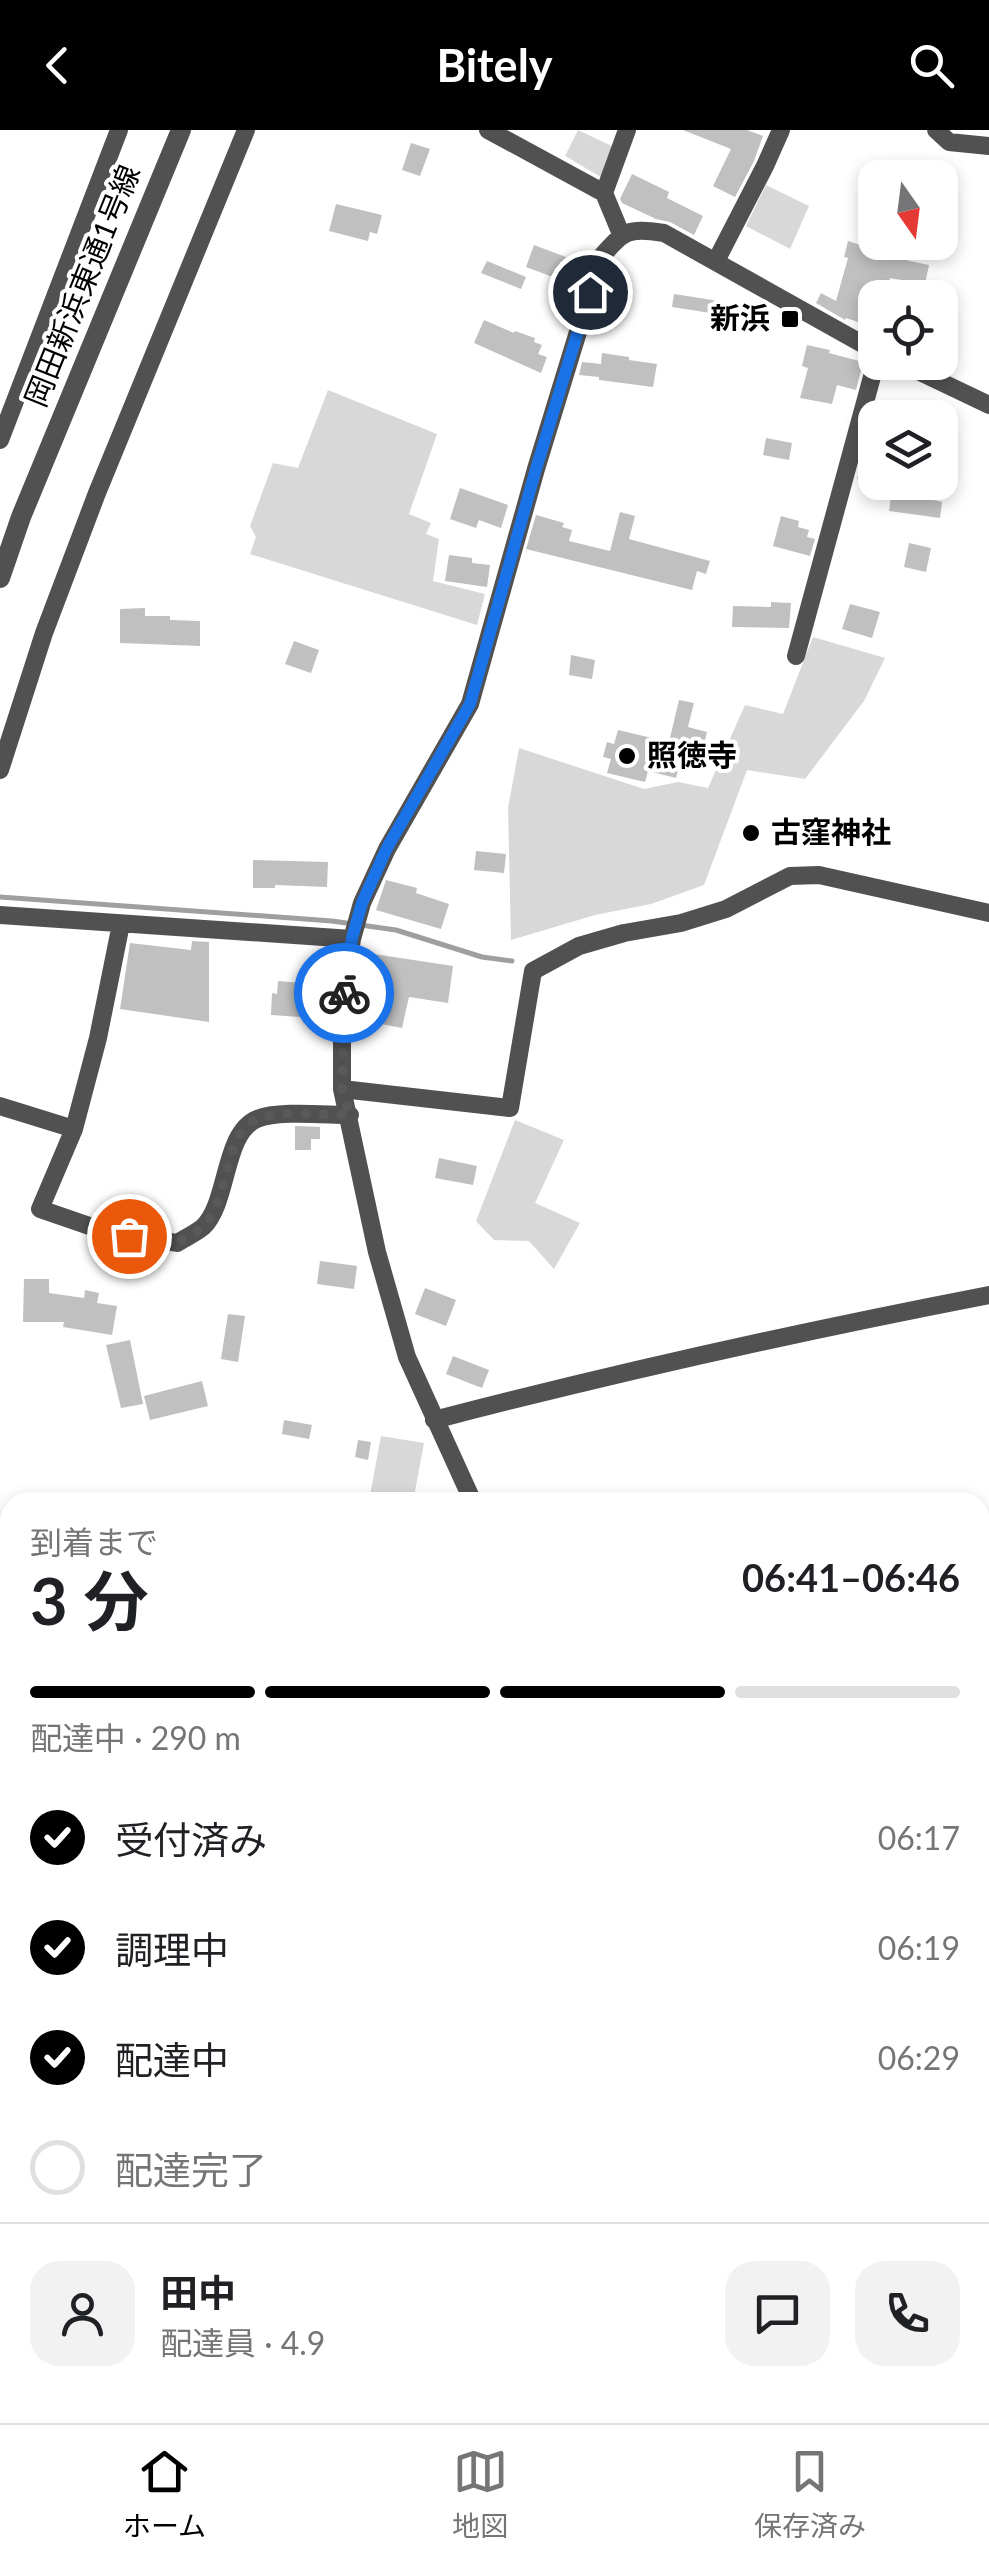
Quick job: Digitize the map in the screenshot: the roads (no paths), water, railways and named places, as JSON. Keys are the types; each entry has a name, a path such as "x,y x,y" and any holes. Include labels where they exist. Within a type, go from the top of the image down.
{"street":[{"path":"0,440 118,130"},
{"name":"岡田新浜東通1号線","path":"0,578 21,517 181,130"},
{"path":"0,770 44,633 97,494 246,130"},
{"path":"488,130 604,193 621,234"},
{"path":"604,193 627,130"},
{"path":"716,261 781,130"},
{"path":"936,130 950,142 989,146"},
{"path":"468,1492 407,1358 377,1252 342,1089 342,1005 360,911 387,848 470,704 601,257 621,234 640,230 664,233 858,342"},
{"path":"796,656 871,380"},
{"path":"937,380 989,405"},
{"path":"342,1089 510,1108 533,971 579,946 681,923 726,908 790,876 818,876 989,913"},
{"path":"0,915 354,935"},
{"path":"121,924 98,1038 74,1129 40,1209 101,1230 177,1243 203,1227 216,1208 243,1128 258,1118 350,1115"},
{"path":"0,1106 74,1129"},
{"path":"434,1420 875,1317 989,1296"}],"waterway":[{"path":"0,897 332,921 396,930 482,957 512,961"}],"place":[{"name":"新浜","path":"790,319"},
{"name":"照徳寺","path":"627,756"},
{"name":"古窪神社","path":"751,833"}]}
